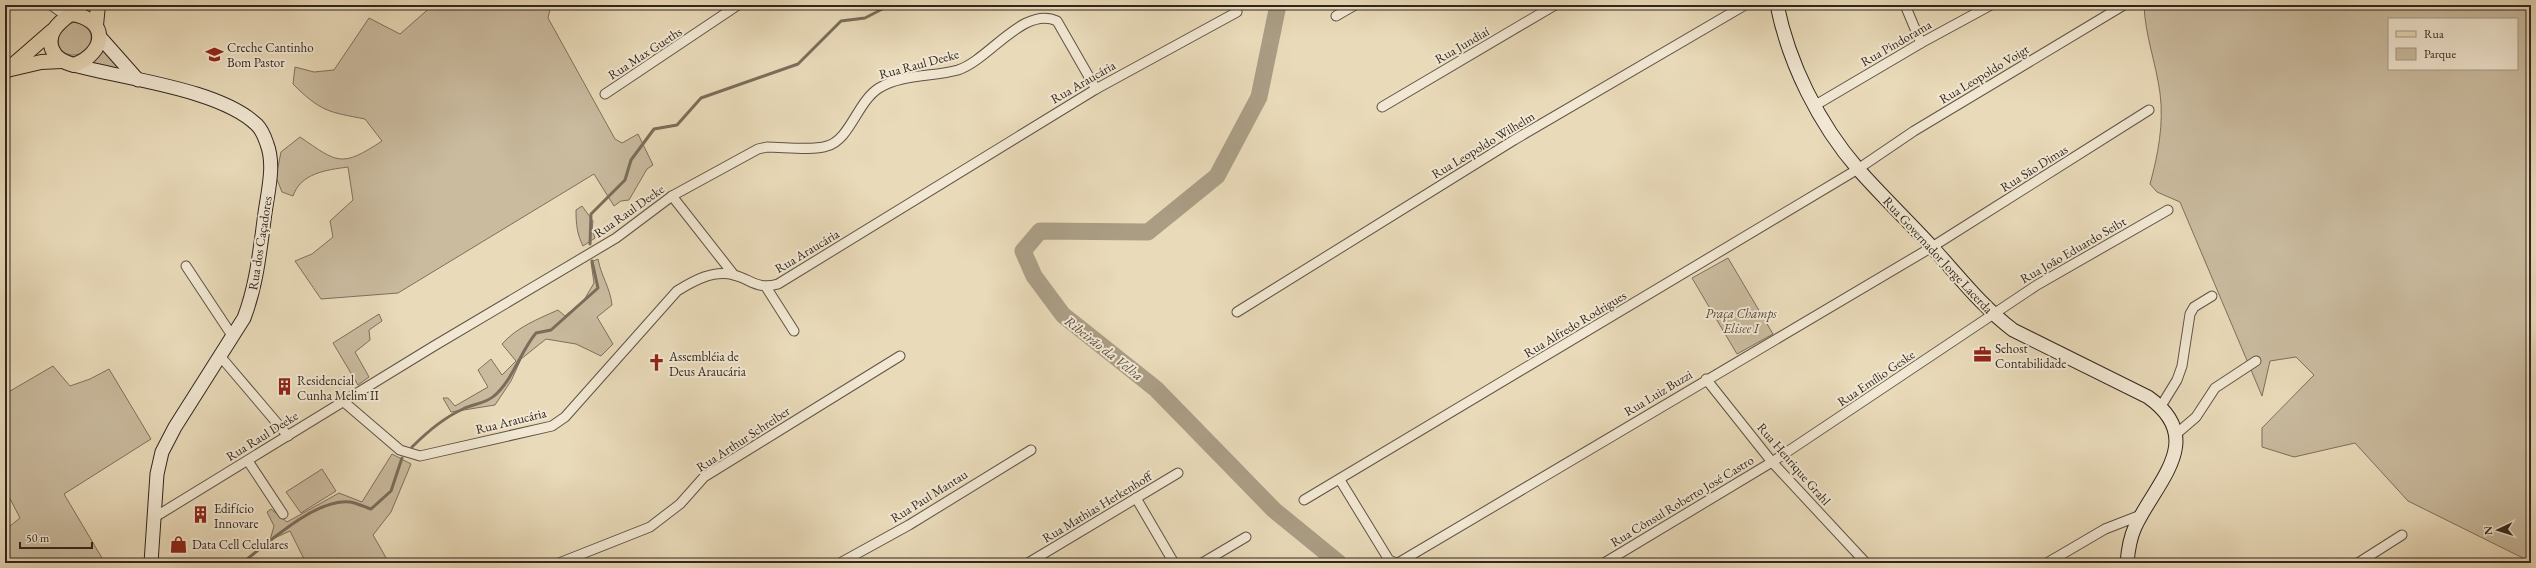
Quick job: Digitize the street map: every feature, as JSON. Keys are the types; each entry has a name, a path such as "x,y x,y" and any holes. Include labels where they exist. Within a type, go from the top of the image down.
{"main road":[{"path":"6,71 42,62 68,63 89,58 98,47 98,5"},
{"name":"Rua Governador Jorge Lacerda","path":"1777,5 1792,56 1814,106 1858,169 1932,247 1993,315 2013,330 2142,394 2161,406 2174,424 2176,435 2174,453 2167,474 2142,515 2132,535 2127,563"},
{"path":"6,71 74,12 87,18 138,80"},
{"path":"52,31 51,46 68,63"},
{"name":"Rua dos Caçadores","path":"68,63 138,80 230,106 258,126 267,145 270,169 256,276 244,318 175,426 162,452 157,474 151,563"}],"street":[{"path":"51,5 74,12"},
{"name":"Rua Max Gueths","path":"605,94 738,5"},
{"path":"1336,16 1355,5"},
{"name":"Rua Jundiaí","path":"1382,107 1555,5"},
{"name":"Rua Leopoldo Wilhelm","path":"1237,312 1514,140 1745,5"},
{"path":"1905,5 1921,43"},
{"name":"Rua Pindorama","path":"1814,106 1921,43 1991,5"},
{"name":"Rua Leopoldo Voigt","path":"1858,169 1914,130 2124,5"},
{"name":"Rua Araucária","path":"344,402 400,450 420,456 547,427 565,418 677,291 691,282 712,274 734,275 766,287 792,276 1096,89 1237,12"},
{"name":"Rua Raul Deeke","path":"155,517 616,238 672,196 758,149 767,147 827,147 836,142 844,134 861,105 879,88 891,83 959,69 975,61 1025,23 1038,18 1049,17 1057,21 1096,89"},
{"name":"Rua São Dimas","path":"1932,247 2149,110"},
{"name":"Rua Alfredo Rodrigues","path":"1304,500 1340,480 1858,169"},
{"path":"672,196 734,275"},
{"name":"Rua João Eduardo Seibt","path":"1993,315 2037,285 2168,210"},
{"name":"Rua Luiz Buzzi","path":"1397,563 1706,379 1932,247"},
{"path":"186,266 233,337"},
{"path":"766,287 794,330"},
{"path":"2161,406 2177,380 2182,366 2190,314 2194,307 2212,296"},
{"name":"Rua Emílio Geske","path":"1772,462 1993,315"},
{"path":"220,356 288,436"},
{"name":"Rua Arthur Schreiber","path":"559,563 650,527 680,504 704,477 900,356"},
{"path":"2176,435 2196,417 2215,388 2256,360"},
{"name":"Rua Henrique Grahl","path":"1706,379 1772,462 1866,563"},
{"name":"Rua Paul Mantau","path":"840,563 909,525 1031,450"},
{"path":"248,461 283,514"},
{"name":"Rua Cônsul Roberto José Castro","path":"1605,563 1772,462"},
{"name":"Rua Mathias Herkenhoff","path":"1028,563 1178,473"},
{"path":"1340,480 1389,560 1397,563"},
{"path":"1136,498 1174,563"},
{"path":"2047,563 2105,529 2142,515"},
{"path":"2358,563 2402,535"},
{"path":"1202,563 1246,537"}],"green space":[{"path":"433,5 551,5 548,18 615,139 622,143 638,134 653,165 647,169 629,200 621,201 614,206 594,174 398,293 321,299 295,261 312,254 333,237 330,221 353,200 348,167 323,171 315,174 302,182 293,196 282,192 276,177 281,152 300,137 332,157 340,159 357,155 382,141 365,119 342,115 319,106 311,100 293,84 295,67 314,72 334,70 369,18 400,34"},
{"path":"2144,5 2531,5 2531,562 2408,501 2355,443 2294,457 2262,447 2262,428 2314,375 2296,357 2270,361 2262,396 2180,202 2157,192 2150,184 2160,139 2161,105 2158,82 2148,38"},
{"path":"75,22 85,26 90,32 91,39 89,46 84,51 77,55 69,55 59,50 58,36 69,24"},
{"path":"103,44 125,72 89,64"},
{"path":"582,206 593,221 592,230 595,238 583,246 578,233 576,215 576,210"},
{"name":"Praça Champs Elisee I","path":"1728,258 1773,334 1737,354 1692,278"},
{"path":"598,259 612,305 597,317 613,344 601,356 576,344 546,339 521,359 511,381 495,405 451,412 443,398 448,398 455,406 488,387 478,370 491,359 502,375 516,361 502,344 508,338 528,324 558,310 565,316 584,300 594,283 591,262"},
{"path":"379,314 382,321 369,330 370,340 355,352 369,377 358,385 333,343"},
{"path":"53,366 70,386 90,379 109,369 151,439 64,494 105,563 5,563 5,530 20,518 5,489 5,394"},
{"path":"392,454 411,464 391,512 373,535 389,563 306,563 290,531 270,540 274,526 267,512 271,509 287,522 339,493 362,502"},
{"path":"322,469 336,491 301,513 286,492"}],"waterway":[{"path":"590,244 591,214 625,180 631,160 654,129 677,125 701,98 798,64 841,21 865,18 890,5"},
{"name":"Ribeirão da Velha","path":"1278,5 1259,97 1217,176 1148,232 1040,231 1023,251 1034,276 1063,315 1156,389 1274,510 1339,563"},
{"path":"412,447 442,421 467,407 487,401 501,389 536,333 551,330 598,288 592,261"},
{"path":"242,563 293,524 322,507 337,503 350,502 371,509 391,491 402,458"}],"place":[{"name":"Creche Cantinho Bom Pastor","path":"214,54"},
{"name":"Sehost Contabilidade","path":"1982,355"},
{"name":"Assembléia de Deus Araucária","path":"656,363"},
{"name":"Residencial Cunha Melim II","path":"284,387"},
{"name":"Edifício Innovare","path":"201,515"},
{"name":"Data Cell Celulares","path":"179,544"}]}
